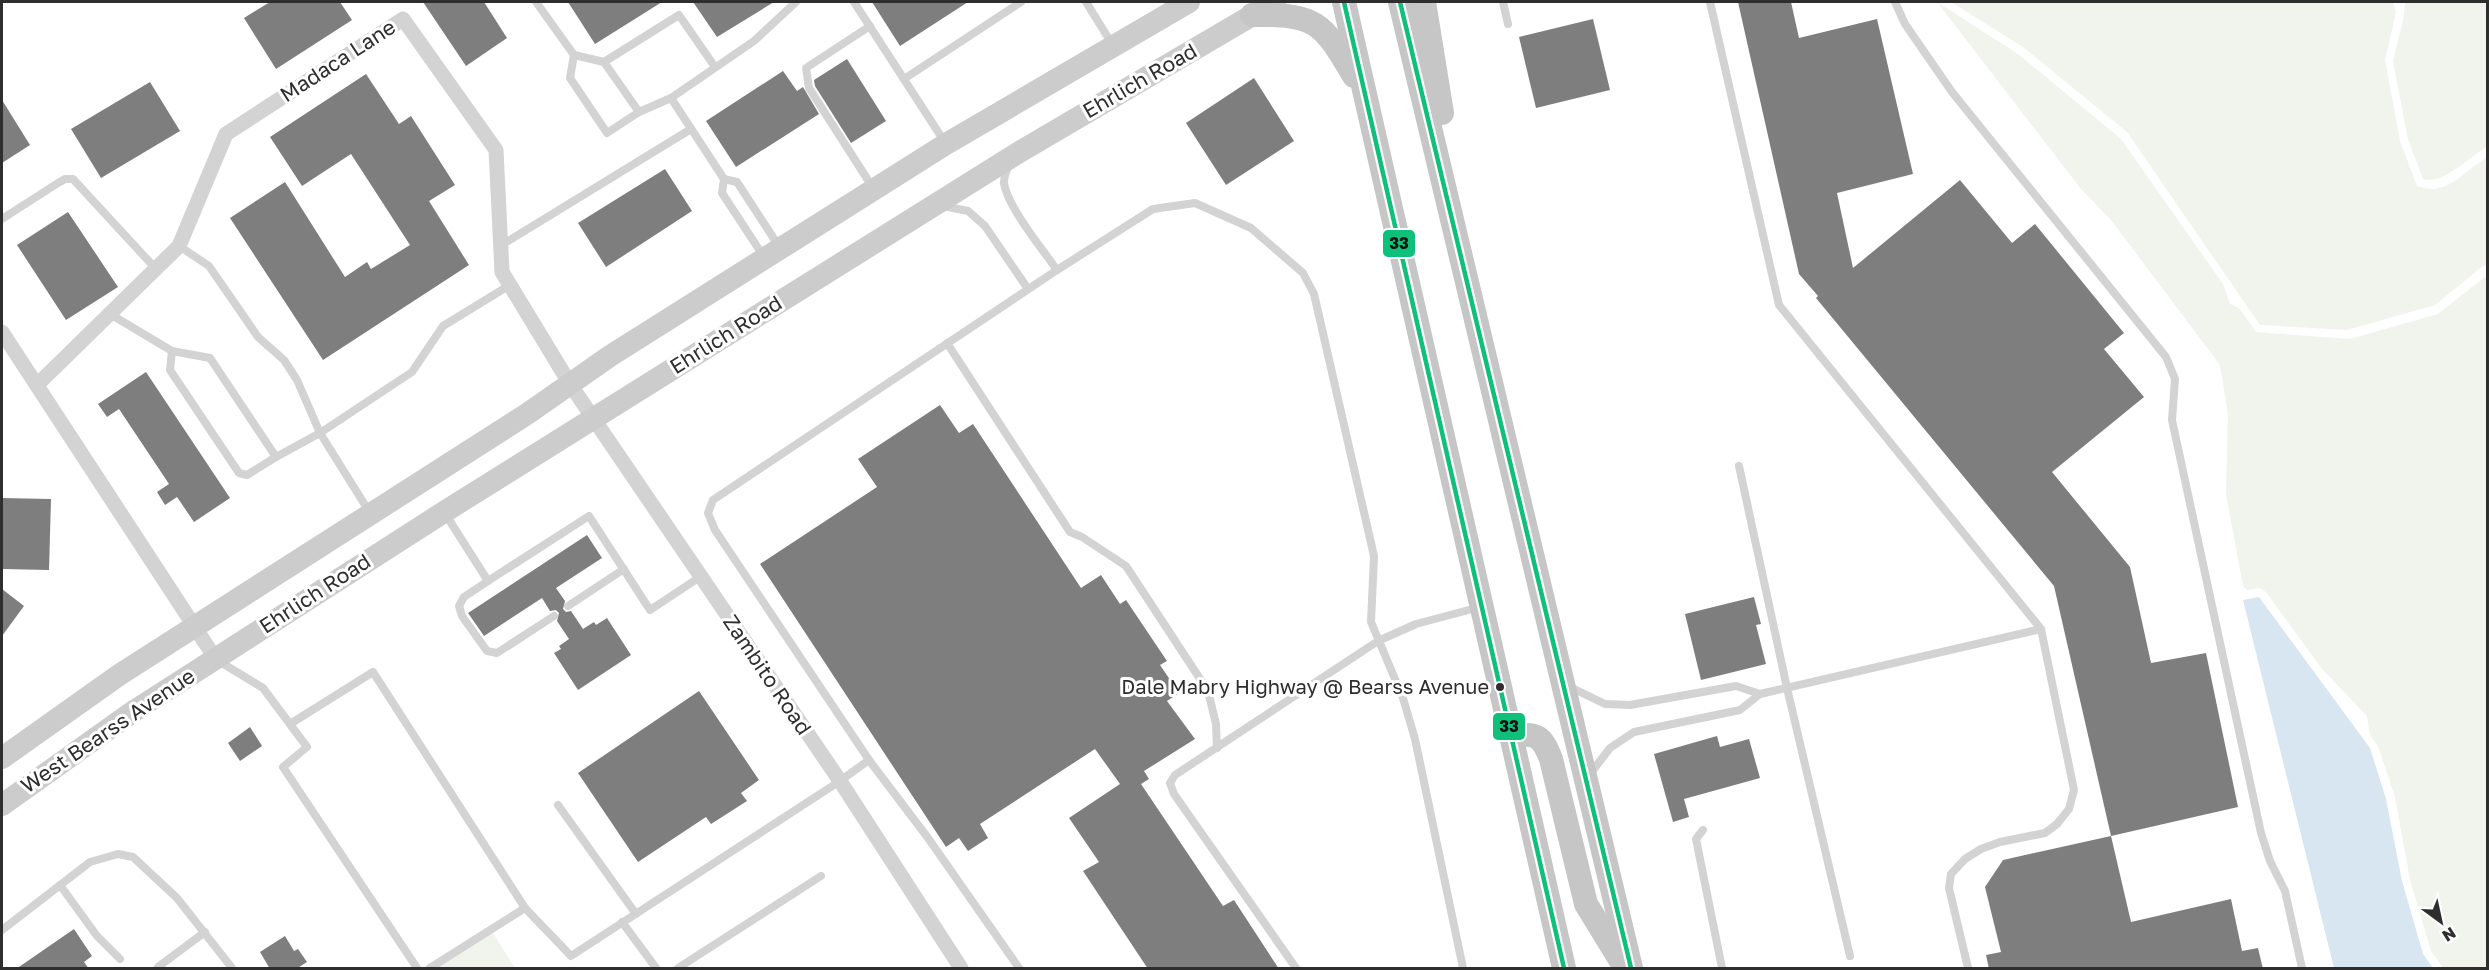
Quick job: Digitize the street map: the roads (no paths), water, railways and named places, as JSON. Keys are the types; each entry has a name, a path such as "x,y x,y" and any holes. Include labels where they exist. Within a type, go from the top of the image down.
{"main road":[{"name":"Ehrlich Road","path":"193,627 946,144 1185,2"},
{"name":"Ehrlich Road","path":"215,658 927,209 1275,2"},
{"path":"1344,2 1564,969"},
{"path":"1400,2 1631,969"},
{"path":"1424,2 1444,128 1440,166"},
{"path":"1252,15 1283,15 1317,23 1334,42 1365,95"},
{"name":"West Bearss Avenue","path":"2,758 56,718 193,627"},
{"name":"West Bearss Avenue","path":"2,806 131,713 215,658"},
{"path":"1511,737 1527,733 1537,736 1545,743 1551,759 1586,904 1625,969"}],"street":[{"name":"Madaca Lane","path":"37,385 179,246 226,134 403,19 496,150 502,272 570,384"},
{"path":"2,332 215,658"},
{"name":"Zambito Road","path":"570,384 840,781 961,969"}],"lane":[{"path":"536,2 574,55 604,62 639,112"},
{"path":"574,55 570,78 607,133 639,112 670,98 754,40 796,2"},
{"path":"854,2 946,144"},
{"path":"904,79 1021,2"},
{"path":"1086,2 1113,46"},
{"path":"1503,2 1508,24"},
{"path":"1710,2 1779,305 2041,629 2074,790 2069,809 2057,824 2045,833 2000,842 1981,849 1965,859 1951,874 1950,888 1968,969"},
{"path":"1894,2 1905,24 1952,92 2166,357 2175,379 2172,420 2260,833 2270,861 2285,891 2302,969"},
{"path":"604,62 679,15 715,67"},
{"path":"870,26 806,68 809,88 874,190"},
{"path":"670,98 724,179 722,193 773,254"},
{"path":"501,246 691,129"},
{"path":"1021,151 1006,170 1004,180 1006,191 1021,219 1057,270"},
{"path":"2,219 65,179 73,180 156,268"},
{"path":"724,179 737,182 773,254"},
{"path":"1019,969 928,838 869,760 715,530 708,513 713,500 1057,270 1153,209 1195,203 1251,228 1303,273 1314,294 1374,556 1370,612 1378,641 1403,698 1415,739 1463,969"},
{"path":"927,209 942,206 968,211 984,226 1028,289"},
{"path":"179,246 209,266 258,337 284,360 297,380 320,433 371,514"},
{"path":"172,351 170,370 239,473 247,475 320,433 412,372 442,326 510,285"},
{"path":"110,314 172,351 210,358 276,457"},
{"path":"947,343 1070,532 1126,566 1208,691 1216,724 1217,748"},
{"path":"1739,466 1787,688 1850,956"},
{"path":"444,512 488,581"},
{"path":"554,616 497,653 487,651 462,616 459,606 464,597 589,516 650,610 700,577"},
{"path":"568,606 624,569"},
{"path":"1296,969 1174,794 1170,783 1175,775 1378,641 1416,624 1482,607"},
{"path":"1586,778 1610,748 1634,732 1740,710 1760,694 2041,629"},
{"path":"215,658 263,688 307,747 283,767 417,969"},
{"path":"290,724 373,672 525,908 571,956 869,760"},
{"path":"1564,684 1605,704 1630,705 1736,686 1760,694"},
{"path":"558,805 636,914"},
{"path":"1702,830 1696,838 1722,969"},
{"path":"2,930 90,862 118,854 133,857 177,898 232,969"},
{"path":"678,969 821,876"},
{"path":"60,885 97,936 120,959"},
{"path":"430,969 525,908"},
{"path":"622,922 656,969"},
{"path":"158,967 205,932"}],"place":[{"name":"Dale Mabry Highway @ Bearss Avenue","path":"1500,687"}]}
